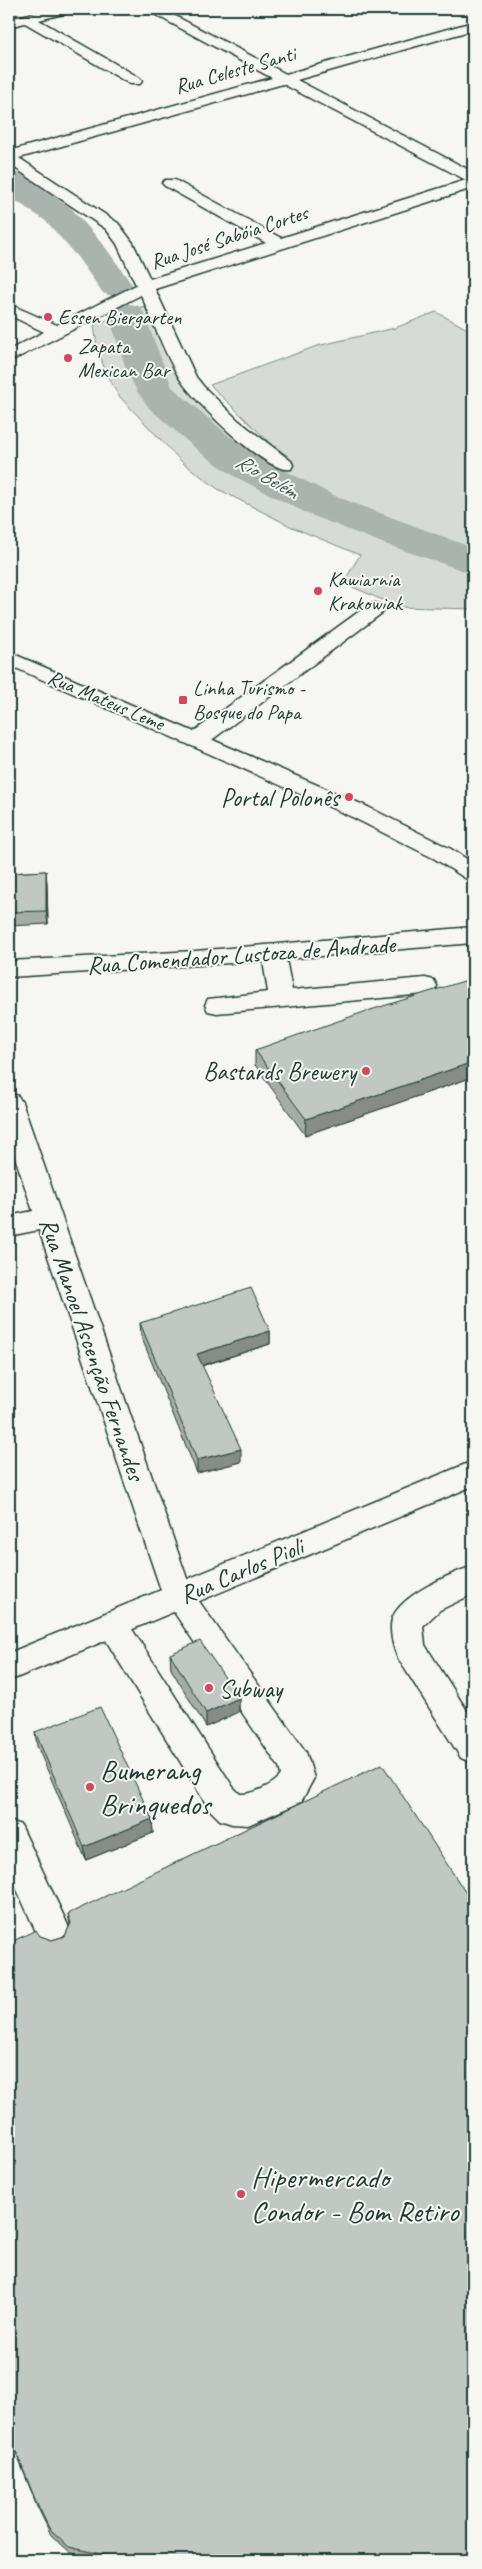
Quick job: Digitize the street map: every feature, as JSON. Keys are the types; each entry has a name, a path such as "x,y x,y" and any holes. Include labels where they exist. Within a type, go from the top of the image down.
{"street":[{"path":"9,23 66,9"},
{"path":"152,9 473,178"},
{"path":"433,9 442,9"},
{"path":"28,18 135,81"},
{"name":"Rua Celeste Santi","path":"9,157 473,26"},
{"path":"9,157 112,226 125,243 188,378 197,390 260,448 284,465"},
{"path":"170,183 280,244"},
{"name":"Rua José Sabóia Cortes","path":"9,357 146,286 473,183"},
{"path":"9,309 57,332"},
{"path":"197,740 375,609"},
{"name":"Rua Mateus Leme","path":"9,658 360,812 443,854 473,873"},
{"name":"Rua Comendador Lustoza de Andrade","path":"9,970 119,965 473,935"},
{"path":"273,953 282,1000"},
{"path":"217,1005 425,986"},
{"name":"Rua Manoel Ascenção Fernandes","path":"9,1102 178,1596 294,1762 298,1778 289,1791 248,1810 232,1809 220,1798 112,1624"},
{"path":"9,1226 48,1218"},
{"name":"Rua Carlos Pioli","path":"9,1667 473,1473"},
{"path":"473,1579 429,1601 408,1621 409,1648 473,1748"},
{"path":"9,1836 54,1933"}],"shaded area":[{"path":"144,306 165,340 258,453 234,467 322,510 473,570 473,609 399,607 343,583 360,555 292,527 218,489 182,462 118,395 105,370 97,347 94,325"},
{"path":"436,312 473,332 473,554 390,525 335,503 283,478 258,463 288,456 269,442 210,385 317,346 395,328"}],"building":[{"path":"46,871 46,911 9,912 9,873"},
{"name":"Bastards Brewery","path":"464,981 473,993 473,1062 306,1119 255,1050 364,1012"},
{"path":"251,1288 270,1331 197,1354 241,1449 197,1460 140,1323"},
{"name":"Subway","path":"200,1641 239,1698 206,1713 170,1654"},
{"path":"100,1707 152,1819 84,1847 35,1732"},
{"name":"Hipermercado Condor - Bom Retiro","path":"382,1764 473,1904 473,2560 126,2560 69,2547 49,2528 35,2499 9,2434 9,1943 36,1930 40,1936 52,1940 65,1936 71,1923 68,1914"}],"waterway":[{"name":"Rio Belém","path":"9,181 59,215 91,251 115,286"},
{"name":"Rio Belém","path":"126,314 154,389 164,401 215,445 248,468 320,505 473,562"}],"place":[{"name":"Essen Biergarten","path":"48,317"},
{"name":"Zapata Mexican Bar","path":"68,358"},
{"name":"Kawiarnia Krakowiak","path":"318,591"},
{"name":"Linha Turismo - Bosque do Papa","path":"183,700"},
{"name":"Portal Polonês","path":"349,797"},
{"name":"Bastards Brewery","path":"366,1071"},
{"name":"Subway","path":"209,1688"},
{"name":"Bumerang Brinquedos","path":"90,1787"},
{"name":"Hipermercado Condor - Bom Retiro","path":"241,2194"}]}
